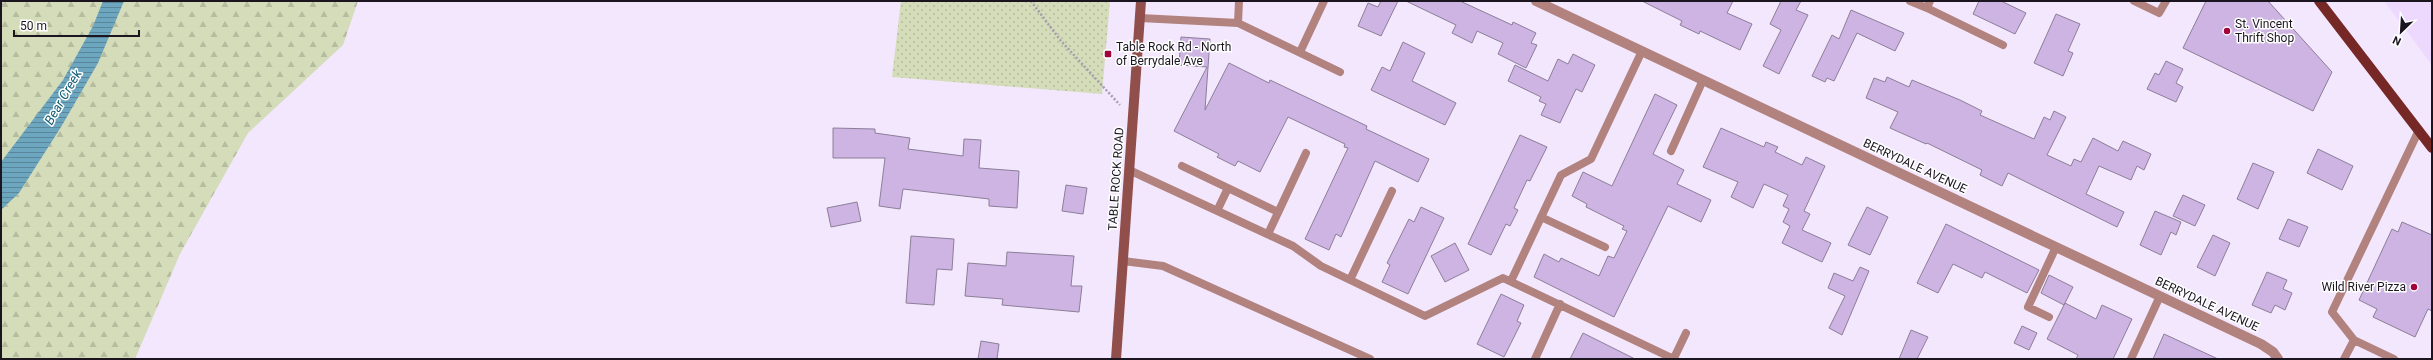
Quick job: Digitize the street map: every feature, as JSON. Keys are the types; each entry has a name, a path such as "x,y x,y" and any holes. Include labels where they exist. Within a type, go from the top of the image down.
{"main road":[{"name":"TABLE ROCK ROAD","path":"1116,359 1141,1"},
{"path":"2320,1 2432,148"}],"street":[{"name":"BERRYDALE AVENUE","path":"1536,1 2261,344 2273,352 2278,359"}],"lane":[{"path":"1238,23 1239,1"},
{"path":"1300,52 1324,1"},
{"path":"1910,1 1928,5 2003,45"},
{"path":"2134,1 2159,13 2166,1"},
{"path":"1140,18 1238,23 1340,72"},
{"path":"1511,282 1561,175 1591,159 1642,51"},
{"path":"1671,151 1704,80"},
{"path":"2394,359 2354,340 2332,312 2419,130"},
{"path":"1268,234 1306,153"},
{"path":"1182,166 1278,212"},
{"path":"1129,170 1293,246 1321,266 1424,316 1503,278 1674,358 1686,333"},
{"path":"1217,211 1228,188"},
{"path":"1350,280 1392,191"},
{"path":"1541,217 1605,247"},
{"path":"2049,317 2028,307 2056,247"},
{"path":"1123,261 1163,266 1370,359"},
{"path":"2132,359 2160,296"},
{"path":"1535,359 1560,304"},
{"path":"2344,359 2354,340"}],"path":[{"path":"1,5 3,1"},
{"path":"1031,1 1061,41 1133,119"}],"shaded area":[{"path":"2384,1 2432,1 2432,65"}],"green space":[{"path":"1,1 358,1 343,45 248,133 180,254 135,359 1,359"},
{"path":"901,1 1110,1 1102,94 892,77"}],"water":[{"name":"Bear Creek","path":"103,1 124,1 98,63 61,127 19,193 1,210 1,162 63,80 93,26"}],"building":[{"path":"1381,1 1398,1 1381,36 1358,26 1368,3 1378,7"},
{"path":"1406,1 1460,1 1512,25 1513,22 1536,33 1531,43 1537,45 1526,68 1498,54 1503,43 1477,31 1472,43 1452,33 1456,25"},
{"path":"1642,1 1733,1 1727,13 1752,24 1740,50 1700,31 1699,34 1680,25 1682,21"},
{"path":"1781,1 1801,1 1796,10 1808,15 1779,74 1763,66 1781,30 1770,24"},
{"path":"1979,1 2001,1 2026,13 2015,34 1973,14"},
{"path":"2206,1 2268,1 2332,72 2313,111 2183,48"},
{"path":"1851,10 1904,33 1895,51 1857,33 1834,81 1827,78 1825,82 1812,76 1832,35 1839,39"},
{"path":"2056,14 2080,24 2068,51 2073,53 2063,76 2034,63"},
{"path":"1181,37 1210,39 1205,110 1229,63 1269,83 1270,80 1367,126 1366,129 1429,159 1418,182 1375,161 1341,237 1336,234 1329,250 1305,239 1348,148 1344,147 1345,144 1288,117 1260,172 1238,161 1235,166 1217,157 1219,154 1174,131 1207,67 1179,65"},
{"path":"1403,42 1425,53 1412,81 1456,103 1445,125 1371,90 1382,67 1390,71"},
{"path":"1573,54 1595,65 1582,92 1576,89 1560,123 1541,115 1546,104 1539,101 1541,97 1508,81 1515,65 1548,81 1558,59 1568,64"},
{"path":"2166,61 2183,69 2176,83 2183,87 2176,102 2147,89 2155,73 2159,75"},
{"path":"1887,77 1909,87 1912,80 1960,100 1982,111 1980,115 2034,139 2044,117 2050,120 2054,111 2066,117 2047,155 2071,166 2074,159 2081,162 2093,138 2118,151 2123,141 2151,154 2144,170 2137,166 2131,180 2099,166 2086,194 2124,212 2117,227 2008,173 2002,186 1980,175 1982,170 1927,143 1926,144 1890,128 1898,112 1866,98 1874,78 1885,82"},
{"path":"1655,94 1677,105 1653,154 1684,170 1677,184 1711,200 1701,222 1668,206 1614,317 1534,277 1544,254 1559,262 1561,258 1599,276 1608,256 1614,258 1627,231 1622,229 1624,226 1586,207 1587,204 1572,196 1583,172 1612,186"},
{"path":"833,128 875,129 875,133 910,138 908,149 963,156 964,139 981,140 979,168 1019,171 1017,208 989,206 989,199 903,189 900,209 879,206 885,158 833,158"},
{"path":"1721,128 1764,147 1766,142 1778,147 1775,152 1802,165 1806,157 1825,166 1804,211 1810,214 1802,230 1831,243 1822,262 1782,243 1790,226 1783,222 1789,209 1783,206 1788,195 1764,184 1753,208 1731,197 1738,182 1703,167"},
{"path":"1520,135 1547,147 1530,181 1527,180 1514,208 1518,210 1510,226 1506,224 1491,255 1468,244"},
{"path":"2318,149 2353,166 2342,190 2307,173"},
{"path":"2253,163 2274,172 2258,209 2237,199"},
{"path":"1066,185 1087,188 1083,214 1062,211"},
{"path":"2183,195 2205,205 2195,226 2173,216"},
{"path":"857,202 861,221 831,227 827,208"},
{"path":"1421,207 1444,218 1408,294 1382,282 1390,265 1387,263 1409,219 1414,222"},
{"path":"1867,207 1888,217 1870,255 1848,245"},
{"path":"2155,211 2181,222 2176,235 2171,232 2161,255 2140,245"},
{"path":"2288,219 2308,227 2299,247 2279,239"},
{"path":"2402,222 2432,235 2432,311 2428,309 2415,337 2373,317 2377,309 2359,300 2392,229 2398,232"},
{"path":"1946,224 2039,270 2027,293 1985,272 1982,278 1953,264 1938,293 1917,283"},
{"path":"2213,235 2230,243 2215,276 2197,267"},
{"path":"911,236 954,239 952,270 937,269 934,305 906,303"},
{"path":"1455,243 1469,270 1445,282 1431,256"},
{"path":"1007,252 1074,256 1071,286 1082,286 1079,312 1002,305 1003,299 965,296 968,263 1006,266"},
{"path":"1860,267 1869,271 1842,335 1829,328 1845,296 1828,288 1834,273 1853,281"},
{"path":"2267,272 2287,280 2283,289 2292,293 2285,310 2275,305 2271,313 2252,305"},
{"path":"2049,275 2073,287 2064,305 2041,293"},
{"path":"1501,294 1524,305 1517,321 1521,323 1504,357 1477,344"},
{"path":"2065,303 2096,319 2102,305 2132,319 2113,359 2076,359 2078,355 2047,339"},
{"path":"2022,326 2037,333 2029,350 2014,343"},
{"path":"1911,330 1928,337 1917,359 1899,359"},
{"path":"1583,333 1635,359 1570,359"},
{"path":"2164,334 2218,359 2153,359"},
{"path":"981,341 999,344 997,359 978,359"}],"place":[{"name":"St. Vincent Thrift Shop","path":"2227,31"},
{"name":"Table Rock Rd - North of Berrydale Ave","path":"1108,54"},
{"name":"Wild River Pizza","path":"2414,287"}]}
